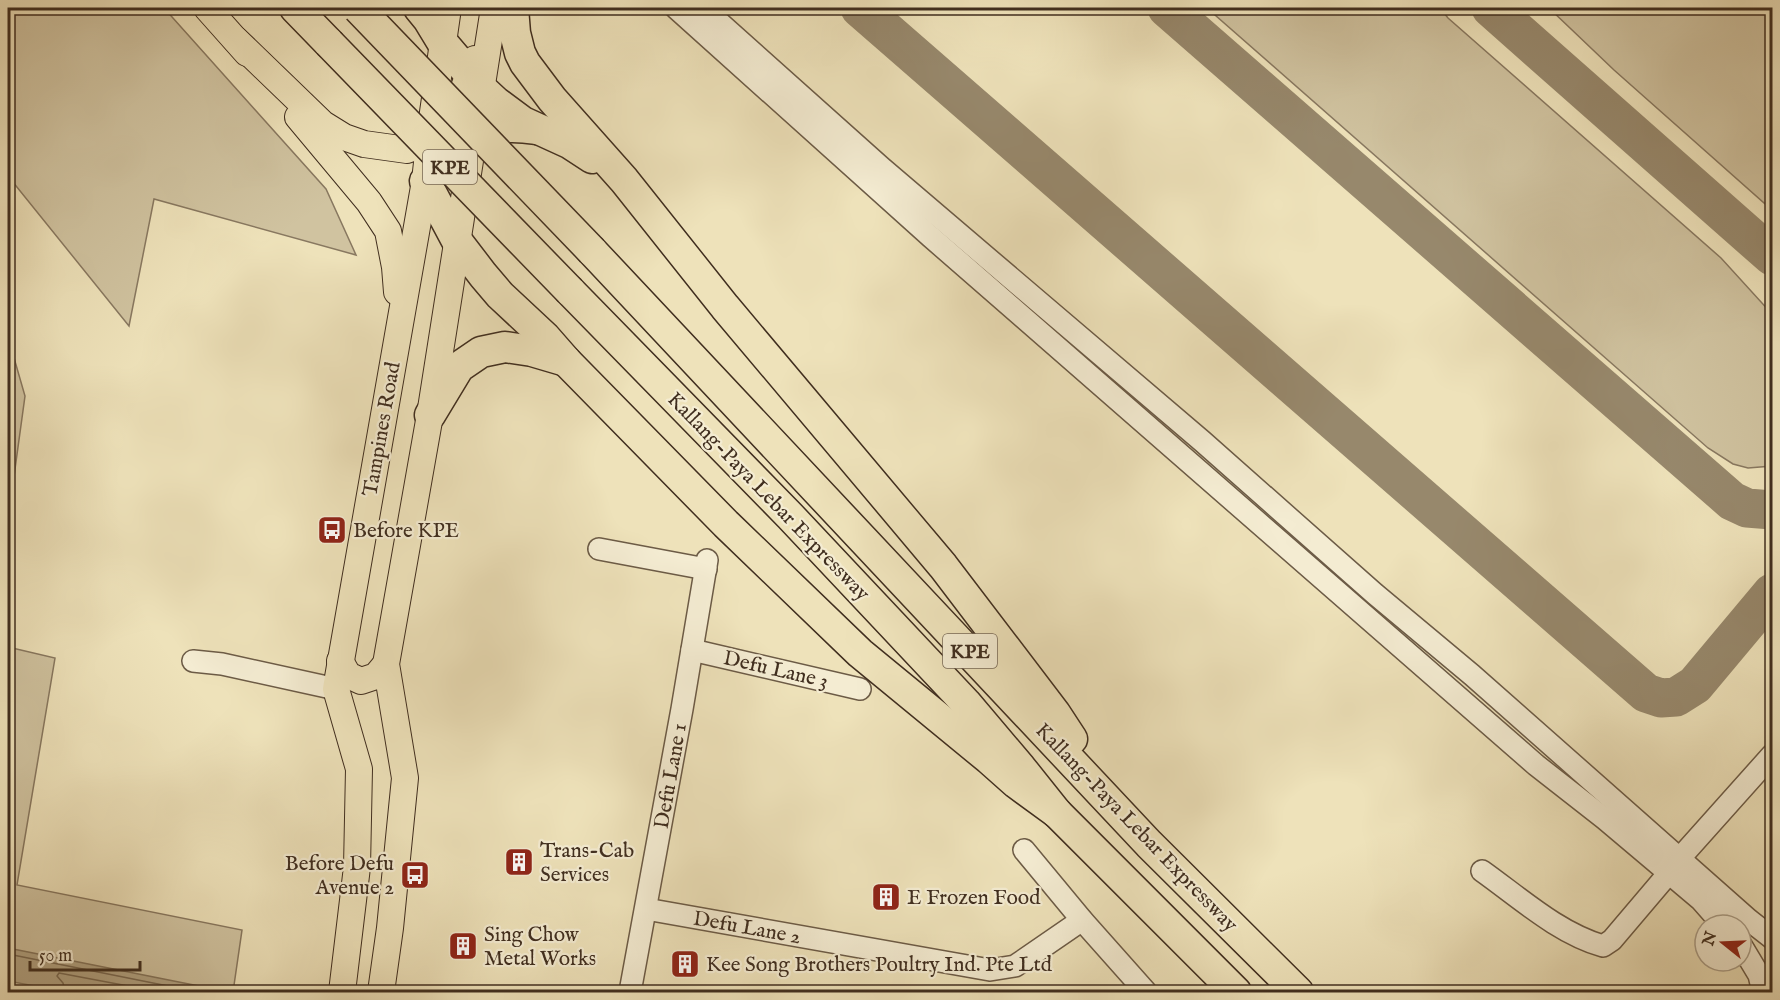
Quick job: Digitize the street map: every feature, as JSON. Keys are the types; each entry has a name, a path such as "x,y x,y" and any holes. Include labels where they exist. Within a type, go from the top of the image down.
{"highway":[{"name":"Kallang-Paya Lebar Expressway","path":"295,8 790,516 966,703 1057,813 1236,993"},
{"name":"Kallang-Paya Lebar Expressway","path":"358,8 592,251 1185,880 1298,993"},
{"path":"419,8 442,42 476,82 503,107 523,122 569,143 624,180"},
{"path":"500,8 515,33 525,63 552,99 624,180 725,307 943,566 1055,712 1121,812"},
{"path":"536,129 513,126 486,132 454,153 425,181 457,241 500,295 545,337 726,524 860,653 1016,783 1057,813"},
{"path":"430,415 459,367 481,352 505,347 532,351 566,361"}],"main road":[{"path":"207,8 369,202 388,231 395,267 399,325"},
{"name":"Tampines Road","path":"342,993 357,867 358,769 336,688 425,181 448,8"},
{"path":"381,993 405,778 386,664 430,415 473,140 476,82 488,19 500,8"},
{"path":"236,40 323,124 344,137 364,144 407,150 430,141 444,127 458,103 476,82"},
{"path":"340,661 348,675 361,681 376,676 386,664"}],"street":[{"path":"676,8 705,18 1202,441 1375,594 1472,675 1551,745 1674,866 1712,913"},
{"path":"705,18 931,237 1536,765 1605,819 1772,938"},
{"path":"931,237 946,222"},
{"path":"1185,458 1202,441"},
{"name":"Defu Lane 1","path":"599,549 706,565 630,993"},
{"name":"Defu Lane 3","path":"692,650 860,689"},
{"path":"193,661 222,664 336,688"},
{"path":"1536,765 1551,745"},
{"path":"1482,871 1566,930 1583,940 1603,946 1612,940 1674,866 1773,755"},
{"path":"1024,850 1146,993"},
{"name":"Defu Lane 2","path":"646,909 990,970 1015,966 1082,920"},
{"path":"1753,965 1759,975 1763,993"}],"shaded area":[{"path":"8,8 164,8 326,189 356,255 154,199 129,326 8,176"},
{"path":"1207,8 1440,8 1448,18 1721,258 1772,314 1772,466 1748,468 1733,464 1708,448"},
{"path":"1549,8 1772,8 1772,210 1614,70"},
{"path":"8,337 25,396 8,520"},
{"path":"8,647 55,658 17,885 242,930 233,992 8,992"}],"water":[{"path":"8,948 229,992 66,992 8,981"}],"taxiway":[{"path":"860,8 1646,693 1661,698 1676,697 1695,685 1772,593"},
{"path":"1167,8 1732,501 1747,508 1772,510"},
{"path":"1491,8 1772,256"}],"place":[{"name":"Before KPE","path":"332,530"},
{"name":"Trans-Cab Services","path":"519,862"},
{"name":"Before Defu Avenue 2","path":"415,875"},
{"name":"E Frozen Food","path":"886,897"},
{"name":"Sing Chow Metal Works","path":"463,946"},
{"name":"Kee Song Brothers Poultry Ind. Pte Ltd","path":"685,964"}]}
